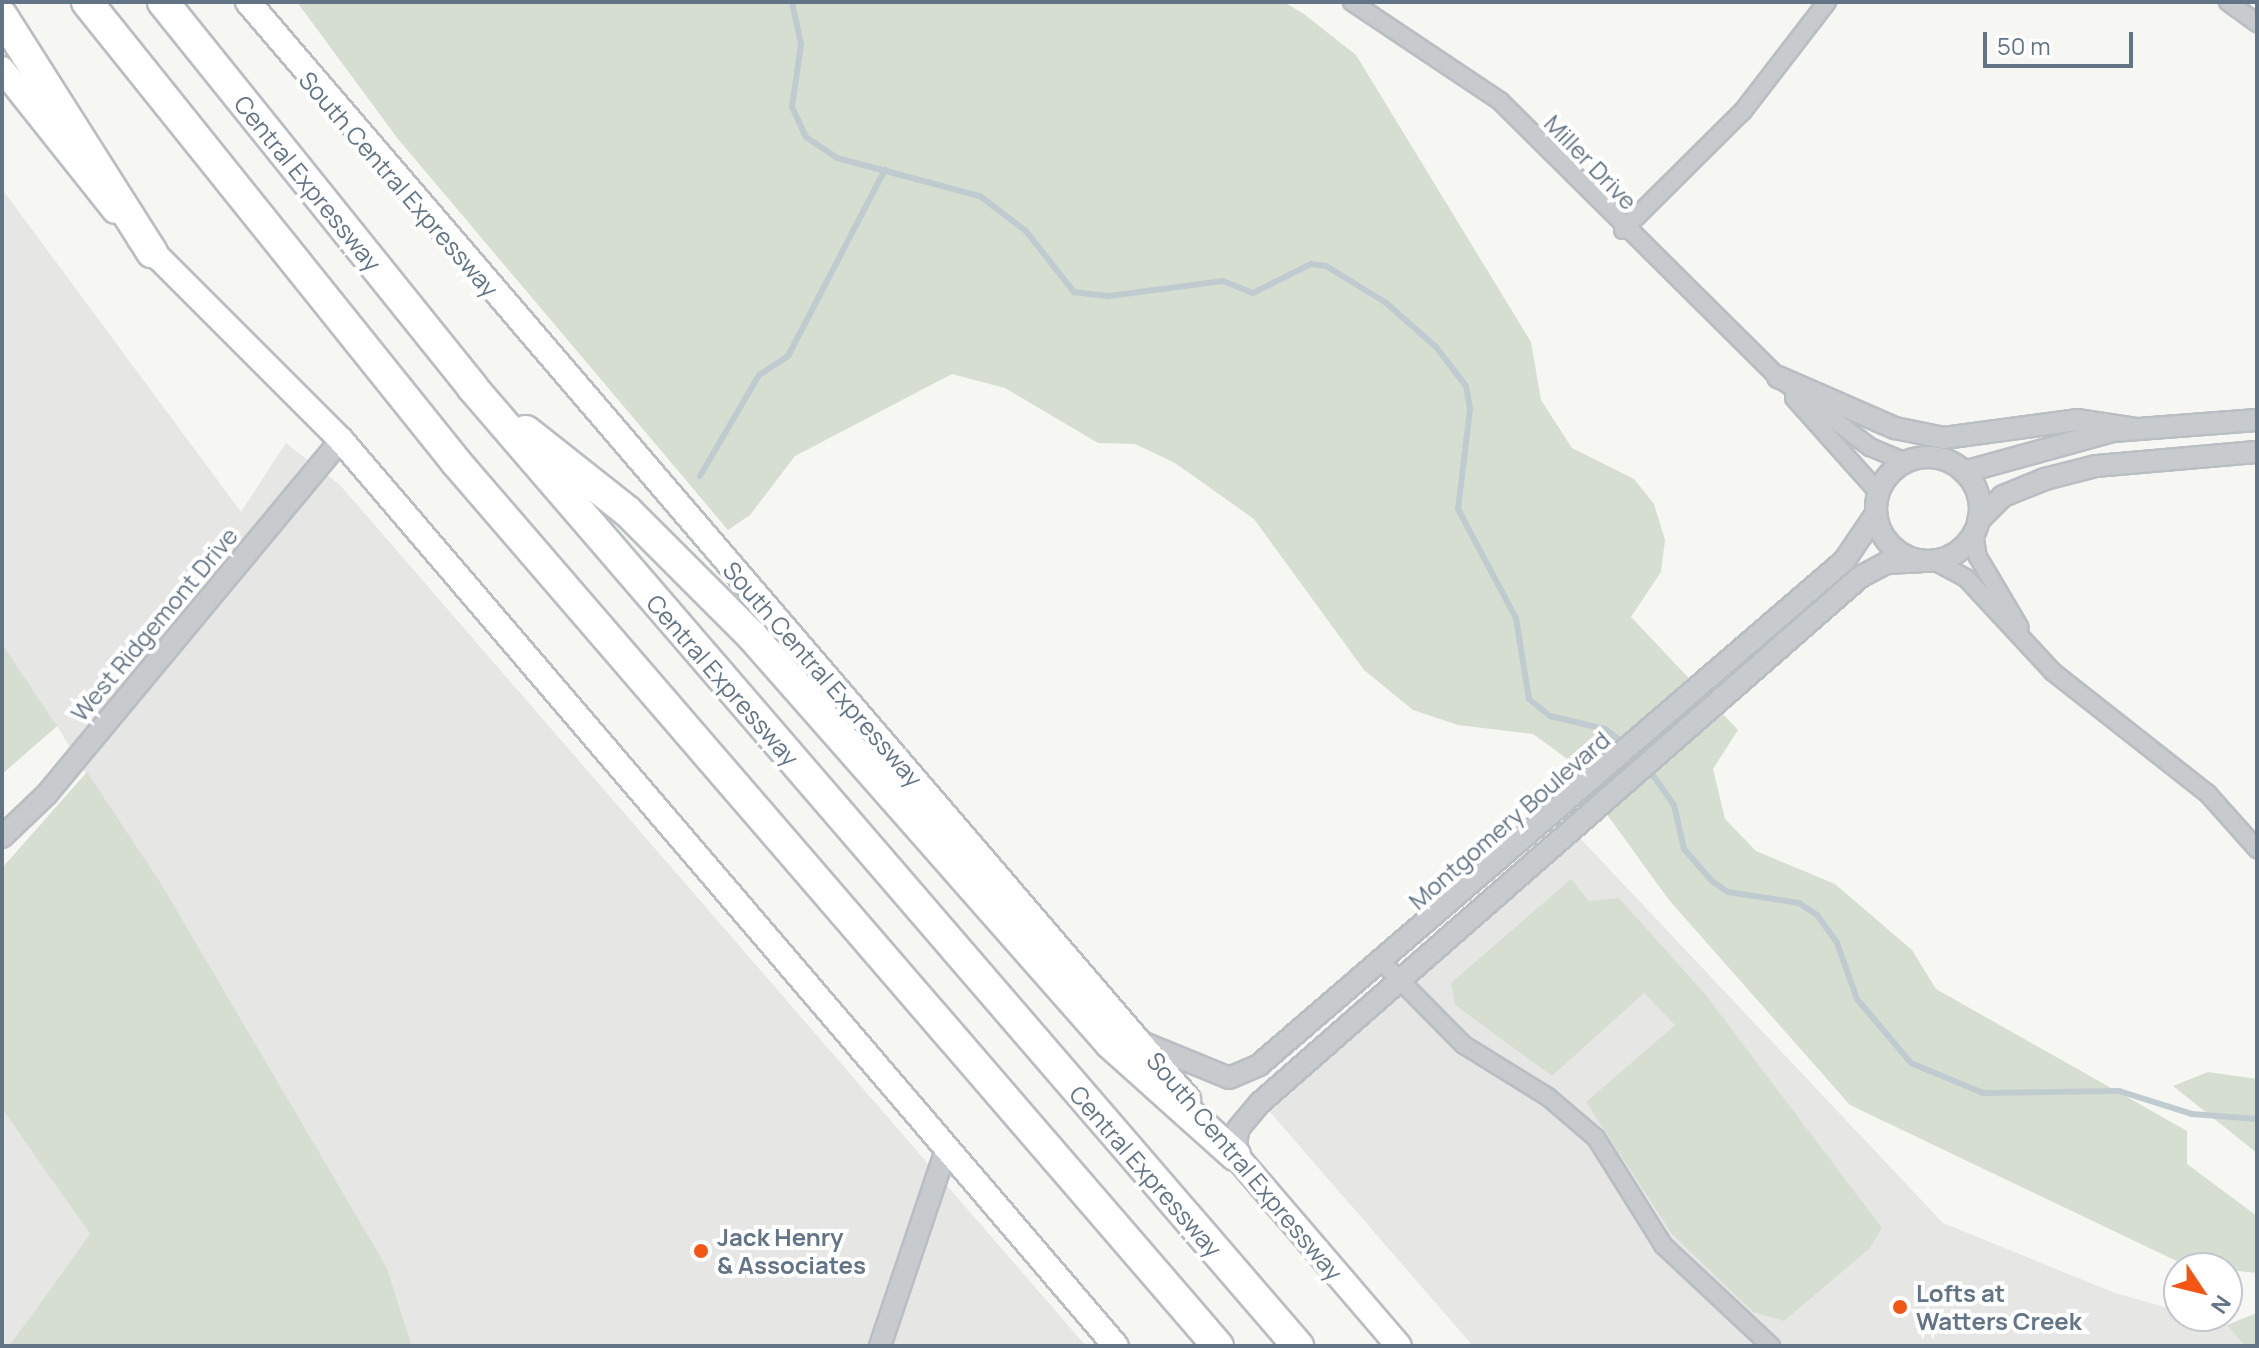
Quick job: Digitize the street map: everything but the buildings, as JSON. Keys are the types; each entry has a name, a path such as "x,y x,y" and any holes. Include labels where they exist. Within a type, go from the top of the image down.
{"highway":[{"path":"87,2 446,451 1218,1346"},
{"name":"Central Expressway","path":"163,2 472,387 1298,1346"},
{"path":"2,16 152,252"},
{"path":"472,387 627,511 752,636 1110,1043 1235,1155"}],"main road":[{"name":"South Central Expressway","path":"248,2 1399,1346"},
{"path":"2,69 152,252 341,440 1116,1346"}],"street":[{"name":"Miller Drive","path":"1352,2 1500,101 1623,230 1778,377 1878,492"},
{"path":"1623,230 1743,111 1827,2"},
{"path":"2228,2 2257,23"},
{"name":"Miller Drive","path":"1778,377 1870,447 1906,462"},
{"path":"1778,377 1895,428 1944,438 2077,420 2137,429"},
{"path":"1964,472 2044,446 2137,429 2257,420"},
{"name":"West Ridgemont Drive","path":"2,837 47,794 341,440"},
{"path":"1927,561 1957,552 2003,496 2045,479 2096,466 2257,452"},
{"path":"2039,660 1978,557 1976,527 1979,499 1964,472 1937,457 1906,462 1878,492 1876,514 1895,550 1966,578 2039,660 2208,794 2257,849"},
{"name":"Montgomery Boulevard","path":"1139,1040 1195,1068 1240,1075 1383,963 1844,561 1876,514"},
{"name":"Montgomery Boulevard","path":"1235,1155 1238,1129 1255,1107 1860,577 1886,563 1927,561"},
{"path":"1383,963 1464,1045 1548,1097 1596,1138 1663,1245 1771,1346"},
{"path":"880,1346 947,1147"}],"shaded area":[{"path":"297,2 1284,2 1304,14 1356,55 1531,342 1541,400 1572,448 1634,479 1654,504 1665,540 1661,572 1631,617 1738,730 1713,769 1725,819 1756,851 1835,884 1912,950 1936,989 2187,1131 2187,1164 2257,1216 2257,1273 2243,1271 2243,1252 2163,1252 2163,1254 1850,1105 1669,900 1566,758 1533,734 1458,725 1413,710 1364,670 1254,519 1175,463 1135,444 1098,443 1005,388 952,374 795,456 750,515 728,530 398,139"},
{"path":"2,189 241,512 286,443 340,485 1086,1346 412,1346 387,1268 57,726 2,774"},
{"path":"2,644 57,726 2,774"},
{"path":"87,772 160,882 387,1268 412,1346 9,1346 90,1234 2,1109 2,868"},
{"path":"1578,836 1943,1223 2115,1293 2163,1307 2163,1332 2233,1332 2245,1346 1473,1346 1264,1105"},
{"path":"1571,879 1589,901 1619,898 1705,994 1882,1228 1869,1249 1784,1321 1753,1312 1672,1234 1586,1102 1675,1025 1644,993 1552,1076 1455,1005 1451,983"},
{"path":"2208,1072 2257,1079 2257,1153 2173,1086"},
{"path":"2,1109 90,1234 9,1346 2,1346"},
{"path":"2257,1313 2257,1346 2245,1346 2233,1332 2243,1332 2243,1319"}],"waterway":[{"path":"792,2 801,44 792,107 806,137 837,158 980,196 1026,231 1074,292 1109,296 1223,281 1253,293 1311,264 1326,266 1385,302 1436,347 1466,386 1470,409 1458,509 1516,618 1529,699 1550,716 1605,729 1638,754 1674,805 1684,849 1712,881 1728,892 1799,903 1817,915 1837,943 1857,999 1911,1063 1983,1093 2119,1091 2192,1114 2257,1119"},
{"path":"700,476 759,375 788,356 885,170"}],"place":[{"name":"Jack Henry & Associates","path":"701,1251"},
{"name":"Lofts at Watters Creek","path":"1900,1307"}]}
